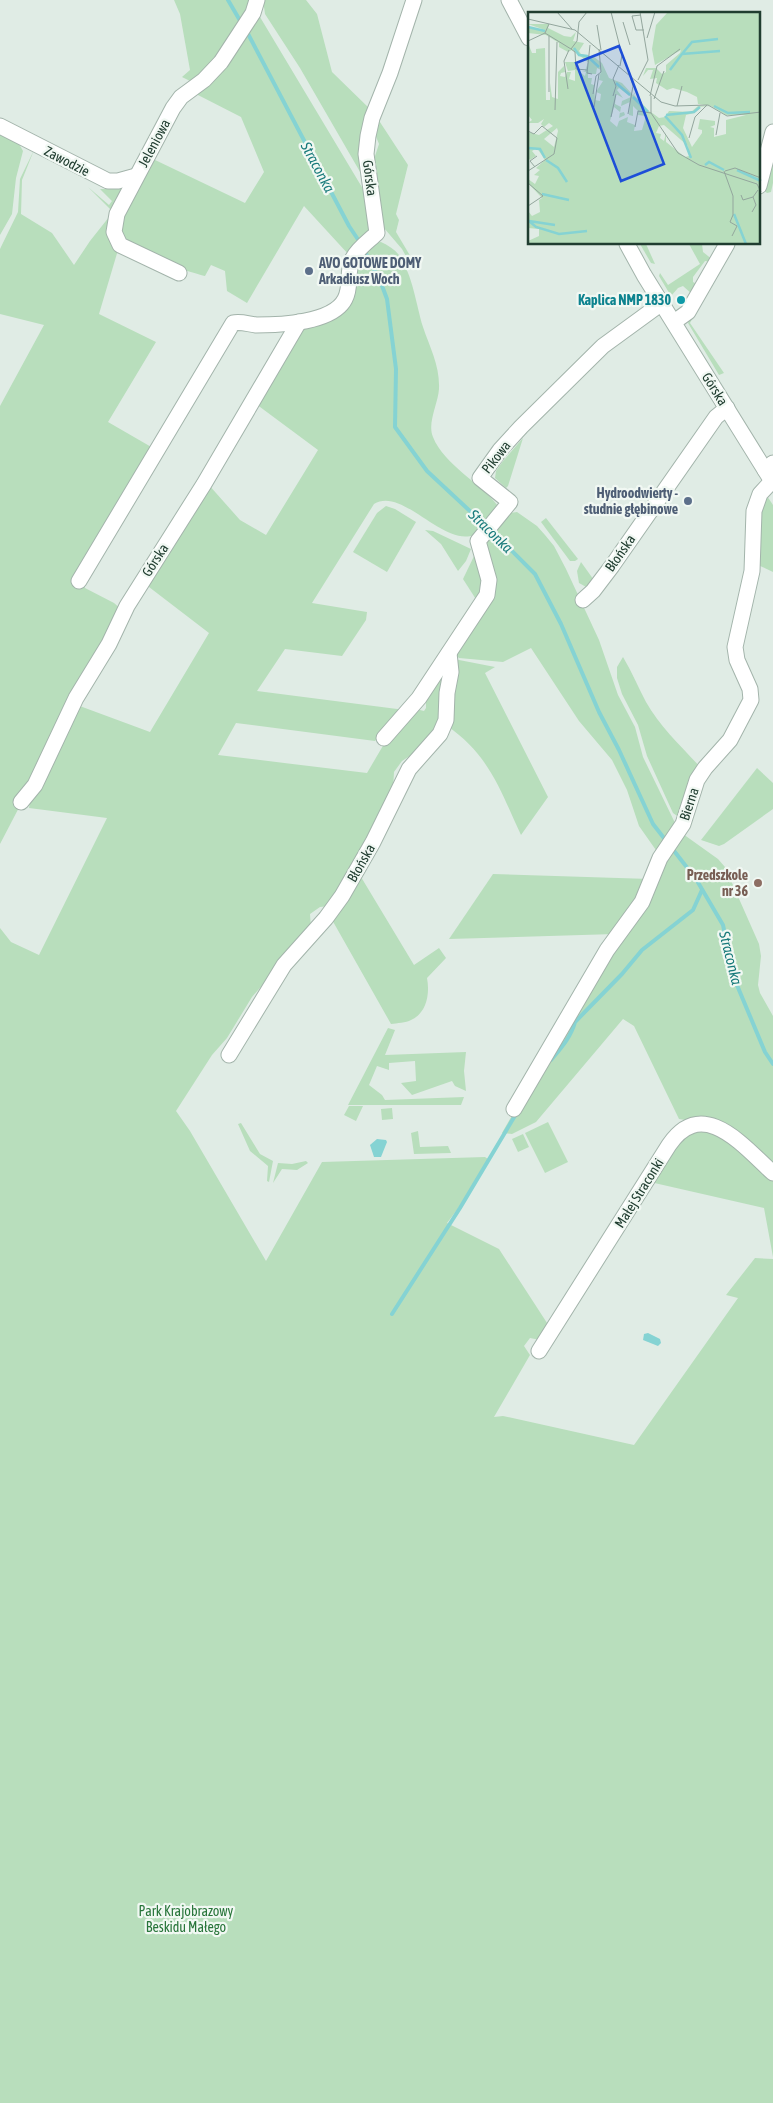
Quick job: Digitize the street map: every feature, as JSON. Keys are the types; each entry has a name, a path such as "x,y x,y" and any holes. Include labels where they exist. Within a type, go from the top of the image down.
{"street":[{"name":"Górska","path":"79,582 218,350 230,326 235,322 259,325 299,322 329,314 342,305 347,294 351,265 356,254 377,233 366,154 368,136 372,118 390,73 414,0"},
{"path":"509,0 528,36"},
{"name":"Jeleniowa","path":"179,272 127,250 120,245 116,239 114,227 117,214 177,101 212,73 228,52 255,6"},
{"name":"Zawodzie","path":"0,126 108,181 118,181 136,176"},
{"path":"760,182 773,132"},
{"name":"Górska","path":"628,245 727,408 771,474"},
{"path":"674,322 688,312 726,245"},
{"name":"Pikowa","path":"384,738 419,698 487,595 489,580 478,541 510,502 480,478 500,450 521,427 603,346 662,303"},
{"name":"Górska","path":"21,802 35,785 76,698 109,644 126,606 204,484 299,322"},
{"name":"Błońska","path":"583,600 593,591 612,566 716,417 727,408"},
{"name":"Bierna","path":"514,1109 607,950 642,902 660,858 680,829 697,780 730,740 751,700 750,689 737,660 736,647 752,571 754,511 760,494 771,474"},
{"name":"Błońska","path":"229,1055 284,964 326,918 342,896 373,842 409,769 440,734 446,720 450,672 449,654"},
{"name":"Małej Straconki","path":"539,1351 669,1145 681,1130 688,1126 702,1124 724,1130 773,1173"}],"green space":[{"path":"174,0 253,0 231,41 194,83 182,77 190,70 180,14"},
{"path":"263,0 306,0 317,14 332,72 371,110 363,177 300,68 265,14"},
{"path":"260,17 366,194 371,214 371,228 364,240 349,255 304,206 247,303 227,291 225,271 211,265 205,276 147,256 135,251 121,240 118,227 121,213 167,126 169,127 153,159 245,203 264,172 241,117 196,94 182,103 173,117 181,101 212,77"},
{"path":"376,116 408,165 396,214 399,220 396,232 415,264 412,267 402,249 384,228 382,220 373,176 375,156 379,144 373,129"},
{"path":"0,131 18,142 23,151 16,178 12,214 0,235"},
{"path":"34,150 22,180 21,214 52,233 74,265 113,212 88,187 109,205 112,201 100,189 125,184 118,250 99,314 156,342 108,422 153,448 84,585 85,588 114,603 122,610 0,844 0,406 44,325 0,314 0,249 18,212 20,179"},
{"path":"773,154 773,183 771,192 767,193 762,189"},
{"name":"Park Krajobrazowy Beskidu Małego","path":"381,242 395,251 404,263 436,365 439,389 431,426 433,437 445,456 498,506 474,535 462,536 449,533 397,503 385,501 374,504 312,603 367,612 366,620 342,656 285,649 257,691 405,710 375,741 236,723 218,755 367,773 384,744 416,709 424,711 426,700 445,666 442,722 422,748 402,761 394,772 393,789 383,815 329,906 320,907 310,914 311,928 252,997 227,1038 212,1055 176,1111 190,1131 266,1261 322,1162 485,1157 488,1159 463,1202 447,1223 499,1249 549,1326 540,1340 530,1338 524,1346 530,1355 494,1417 503,1416 634,1445 738,1298 726,1295 755,1258 773,1259 773,2103 0,2103 0,928 11,942 39,955 107,818 29,808 30,801 77,705 150,732 209,633 149,587 145,579 208,484 240,520 266,535 318,450 256,404 303,326 329,317 355,266 373,243"},
{"path":"641,245 646,245 655,264 651,263"},
{"path":"690,245 702,245 703,252 713,260 711,262 705,261 693,277 693,282 698,285 692,294 683,286 678,288 671,296 659,276 660,273 668,285 700,264"},
{"path":"714,277 690,323 724,373 719,375 688,323"},
{"path":"523,438 506,488 495,478 496,471"},
{"path":"765,493 773,505 773,572 756,564 756,523"},
{"path":"386,506 395,509 416,522 387,572 353,552 377,513"},
{"path":"517,512 537,526 545,535 554,546 566,569 599,640 618,695 635,727 643,757 677,827 658,853 639,826 627,790 612,760 579,721 531,648 503,662 459,658 456,655 484,605 485,543 510,513"},
{"path":"546,518 578,559 570,561 541,522"},
{"path":"425,530 433,531 471,549 466,561 458,571 441,544"},
{"path":"476,552 485,581 479,604 463,579"},
{"path":"581,562 596,583 588,588 579,583 577,571"},
{"path":"623,657 646,702 658,720 701,768 680,818 673,813 647,756 638,725 622,694 617,678 617,667"},
{"path":"454,659 495,667 485,673 548,797 521,835 500,789 484,761 461,737 447,726"},
{"path":"757,768 773,783 773,809 724,844 719,846 701,840"},
{"path":"683,834 718,859 725,867 759,944 761,956 758,985 760,993 773,1016 773,1169 692,1121 679,1119 634,1026 623,1019 536,1122 512,1134 502,1133 590,982"},
{"path":"493,874 650,879 615,934 449,939"},
{"path":"361,877 414,965 439,948 446,958 427,978 428,990 424,1008 421,1013 409,1021 391,1024 331,918"},
{"path":"388,1028 395,1030 385,1055 466,1052 464,1071 466,1091 455,1086 452,1081 412,1095 401,1083 416,1081 415,1061 389,1063 389,1070 377,1066 369,1085 382,1095 385,1100 464,1097 461,1105 348,1105"},
{"path":"349,1106 363,1106 356,1121 344,1115"},
{"path":"392,1108 393,1119 382,1120 381,1109"},
{"path":"548,1122 568,1162 545,1173 525,1133"},
{"path":"241,1123 260,1154 273,1161 269,1182 267,1181 268,1166 250,1151 238,1124"},
{"path":"714,1129 773,1177 773,1257 764,1208 650,1182 684,1132"},
{"path":"418,1131 420,1147 448,1146 451,1153 414,1154 411,1133"},
{"path":"523,1134 529,1147 518,1152 512,1139"},
{"path":"306,1161 308,1163 297,1170 282,1169 273,1183 278,1163 292,1164"}],"water":[{"path":"377,1139 386,1140 387,1142 381,1157 374,1157 370,1145"},
{"path":"648,1333 660,1339 661,1343 658,1346 643,1340 644,1334"}],"waterway":[{"name":"Straconka","path":"228,0 242,24"},
{"name":"Straconka","path":"246,30 349,226 361,244"},
{"name":"Straconka","path":"364,250 387,299 396,369 395,427 427,471 486,526"},
{"name":"Straconka","path":"491,530 535,574 561,624 599,712 619,750 653,824 667,842"},
{"name":"Straconka","path":"671,847 696,879 723,925 734,978 765,1052 773,1064"},
{"path":"551,1060 562,1047 575,1022 622,974 642,950 693,910 702,890"},
{"path":"392,1314 460,1208 516,1114"}],"place":[{"name":"AVO GOTOWE DOMY Arkadiusz Woch","path":"309,271"},
{"name":"Kaplica NMP 1830","path":"681,300"},
{"name":"Hydroodwierty - studnie głębinowe","path":"688,501"},
{"name":"Przedszkole nr 36","path":"758,883"}]}
